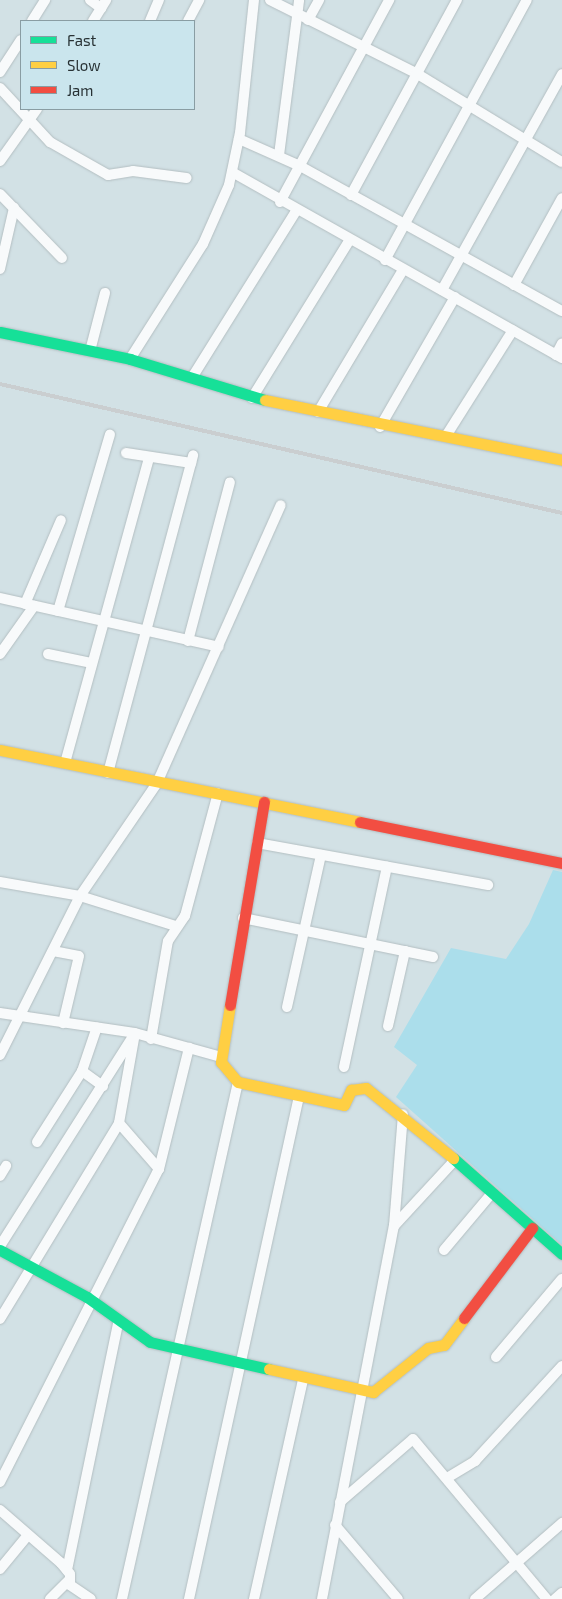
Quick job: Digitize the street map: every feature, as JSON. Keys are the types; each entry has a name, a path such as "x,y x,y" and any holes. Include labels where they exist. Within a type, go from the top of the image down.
{"street":[{"path":"33,20 45,0"},
{"path":"90,0 104,4 94,20"},
{"path":"189,20 199,0"},
{"path":"130,359 203,244 232,172 239,139 254,0"},
{"path":"270,0 416,73 524,141 562,162"},
{"path":"279,156 299,0"},
{"path":"308,20 319,0"},
{"path":"280,202 389,0"},
{"path":"351,195 457,0"},
{"path":"385,260 406,226 527,0"},
{"path":"150,20 157,1"},
{"path":"0,72 20,42"},
{"path":"442,290 562,74"},
{"path":"0,88 50,142 108,175 133,171 188,178"},
{"path":"0,160 36,110"},
{"path":"239,139 300,166 562,311"},
{"path":"232,172 280,202 455,297 559,357 562,343"},
{"path":"0,194 62,258"},
{"path":"514,285 562,198"},
{"path":"0,269 14,208"},
{"path":"193,376 296,211"},
{"path":"252,398 349,240"},
{"path":"318,412 403,270"},
{"path":"90,351 104,293"},
{"path":"380,427 455,297"},
{"path":"446,436 512,330"},
{"path":"0,332 130,359 193,376 216,388 252,398 380,427 446,436 562,460"},
{"path":"58,611 110,434"},
{"path":"108,773 192,459 149,458 126,452"},
{"path":"64,763 149,458"},
{"path":"188,641 230,482"},
{"path":"0,1055 80,896 157,783 219,647 280,505"},
{"path":"0,654 29,605 61,520"},
{"path":"0,598 219,647"},
{"path":"48,654 92,663"},
{"path":"0,750 562,863"},
{"path":"151,1039 168,942 176,926 185,916 218,793"},
{"path":"264,802 221,1056 238,1082 344,1105 351,1090 366,1088 404,1114 562,1254"},
{"path":"257,843 488,885"},
{"path":"287,1007 322,855"},
{"path":"344,1067 387,867"},
{"path":"0,882 80,896 176,926"},
{"path":"243,918 433,957"},
{"path":"53,951 78,956 63,1023"},
{"path":"388,1026 405,951"},
{"path":"0,1013 20,1018 135,1033 151,1039 221,1056"},
{"path":"37,1142 82,1071 97,1027"},
{"path":"135,1033 0,1248 92,1300 150,1342 359,1392 383,1387 428,1348 444,1345 532,1228"},
{"path":"0,1319 29,1265 119,1123 135,1033"},
{"path":"0,1482 159,1168 189,1048"},
{"path":"82,1071 103,1086"},
{"path":"122,1599 238,1082"},
{"path":"189,1599 242,1364 299,1096"},
{"path":"322,1599 359,1392 394,1226 404,1114"},
{"path":"119,1123 159,1168"},
{"path":"394,1226 455,1160"},
{"path":"0,1176 6,1166"},
{"path":"444,1250 492,1193"},
{"path":"496,1357 562,1279"},
{"path":"91,1599 70,1585 68,1574 119,1320"},
{"path":"447,1478 475,1461 561,1370"},
{"path":"254,1599 303,1379"},
{"path":"340,1502 413,1439 547,1599"},
{"path":"0,1510 68,1574"},
{"path":"475,1599 562,1523"},
{"path":"335,1525 395,1598"},
{"path":"0,1569 28,1535"},
{"path":"50,1599 68,1574"},
{"path":"555,1599 562,1593"}],"shaded area":[{"path":"553,870 562,872 562,1245 396,1097 417,1065 394,1047 451,948 506,959 529,924"}],"railway":[{"path":"0,384 562,513"}],"traffic: fast":[{"path":"0,332 130,359 265,400"},
{"path":"453,1158 562,1254"},
{"path":"0,1250 87,1297 150,1342 269,1369"}],"traffic: slow":[{"path":"265,400 562,460"},
{"path":"0,750 360,822"},
{"path":"230,1005 221,1062 238,1082 344,1105 351,1090 366,1088 453,1158"},
{"path":"269,1369 373,1392 428,1348 444,1345 464,1318"}],"traffic: jam":[{"path":"230,1005 264,802"},
{"path":"360,822 562,863"},
{"path":"464,1318 532,1228"}]}
